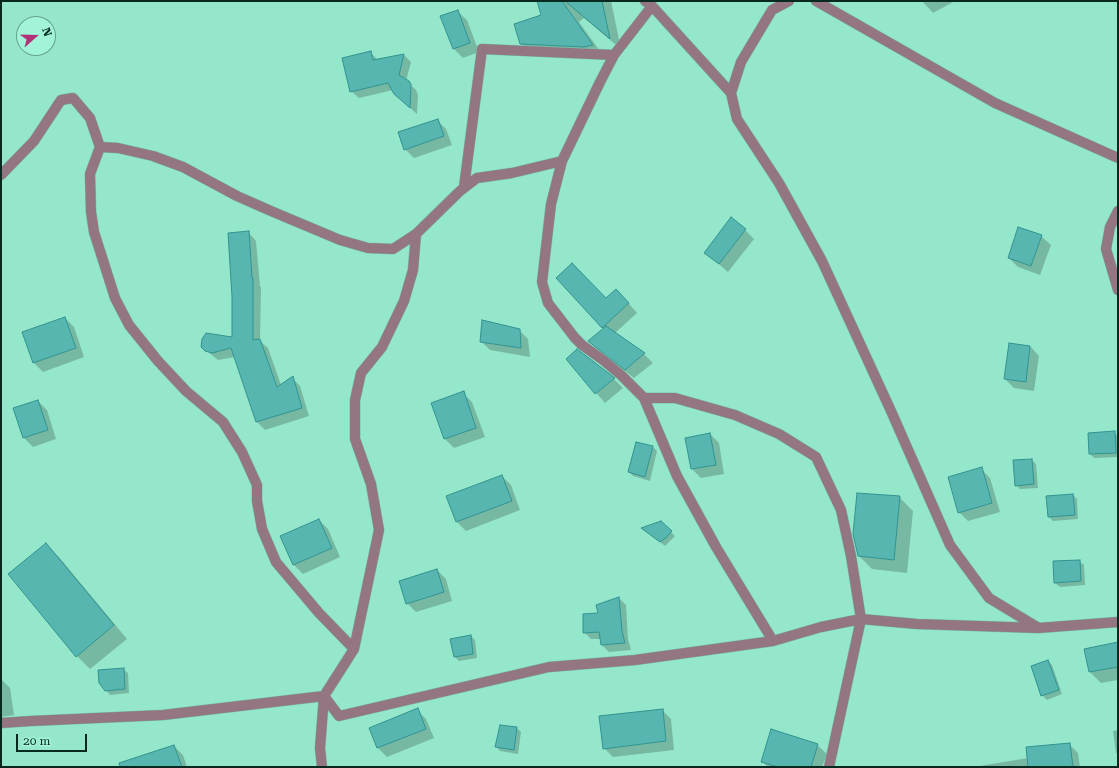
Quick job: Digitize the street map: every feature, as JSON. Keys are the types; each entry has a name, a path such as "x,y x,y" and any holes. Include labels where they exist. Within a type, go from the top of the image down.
{"street":[{"path":"789,1 772,10 741,62 732,93 737,119 780,183 822,261 891,411 950,545 990,598 1038,628"},
{"path":"816,1 995,103 1118,158"},
{"path":"732,93 649,3 614,55 562,161 551,204 542,282 548,303 578,342 615,370 644,398 677,476 716,547 773,641"},
{"path":"464,187 482,49 614,55"},
{"path":"1,175 34,141 61,100 73,98 90,118 100,147 90,174 91,212 94,232 115,298 129,325 158,361 186,391 223,422 242,452 257,484 257,501 262,529 276,562 319,612 354,649"},
{"path":"100,147 118,148 153,156 183,167 237,196 271,212 340,240 368,248 393,248 416,234 464,187 478,178 512,173 562,161"},
{"path":"1118,210 1110,227 1106,249 1118,290"},
{"path":"322,767 320,748 324,696 354,649 379,530 371,484 355,439 355,400 361,374 382,347 404,301 413,270 416,234"},
{"path":"644,398 675,398 735,415 779,434 816,457 841,510 851,556 861,619 829,767"},
{"path":"324,696 339,716 549,667 635,660 773,641 821,627 861,619 917,624 1038,628 1118,622"},
{"path":"1,724 39,720 163,715 324,696"}],"building":[{"path":"537,1 562,1 593,45 584,47 520,44 514,24 541,15"},
{"path":"565,1 602,1 610,39"},
{"path":"458,10 470,43 453,49 440,16"},
{"path":"371,51 373,60 404,54 399,75 411,84 410,108 394,94 388,83 350,92 342,58"},
{"path":"438,119 444,136 404,150 398,132"},
{"path":"731,217 746,229 719,264 704,253"},
{"path":"1018,227 1042,235 1031,266 1008,258"},
{"path":"249,231 253,278 253,340 260,339 277,387 293,376 302,408 256,422 231,348 212,353 205,351 201,347 202,339 206,333 232,337 232,297 228,233"},
{"path":"572,263 606,298 616,289 629,303 602,328 556,278"},
{"path":"65,317 76,348 33,363 22,332"},
{"path":"482,320 520,329 521,348 480,342"},
{"path":"606,326 645,353 625,370 588,341"},
{"path":"1009,343 1030,346 1026,382 1004,379"},
{"path":"577,349 615,378 595,394 566,359"},
{"path":"464,391 476,428 444,439 431,403"},
{"path":"38,400 48,430 23,438 13,408"},
{"path":"1115,431 1116,453 1089,454 1088,433"},
{"path":"710,433 716,465 691,469 685,438"},
{"path":"636,442 653,446 645,477 628,472"},
{"path":"1032,459 1034,484 1015,486 1013,460"},
{"path":"982,467 992,503 958,513 948,477"},
{"path":"502,475 512,501 456,522 446,496"},
{"path":"857,493 900,496 894,560 858,556 853,534"},
{"path":"1073,494 1075,515 1048,517 1046,496"},
{"path":"319,519 332,548 293,565 280,536"},
{"path":"661,521 672,531 660,542 641,528"},
{"path":"46,543 114,625 76,657 8,574"},
{"path":"1080,560 1081,581 1054,583 1053,561"},
{"path":"437,569 444,592 406,604 399,581"},
{"path":"619,597 622,631 625,643 601,645 599,632 583,633 583,614 598,613 596,605"},
{"path":"471,635 473,654 454,657 450,639"},
{"path":"1118,642 1118,667 1089,672 1084,649"},
{"path":"1048,660 1059,690 1041,696 1031,666"},
{"path":"124,668 125,689 105,691 99,683 98,670"},
{"path":"418,708 426,729 377,748 369,728"},
{"path":"663,709 666,741 603,749 599,716"},
{"path":"500,725 517,727 514,750 495,747"},
{"path":"771,729 818,744 811,767 778,767 761,762"},
{"path":"1070,743 1073,767 1028,767 1026,747"},
{"path":"174,745 182,767 120,767 119,763"}]}
